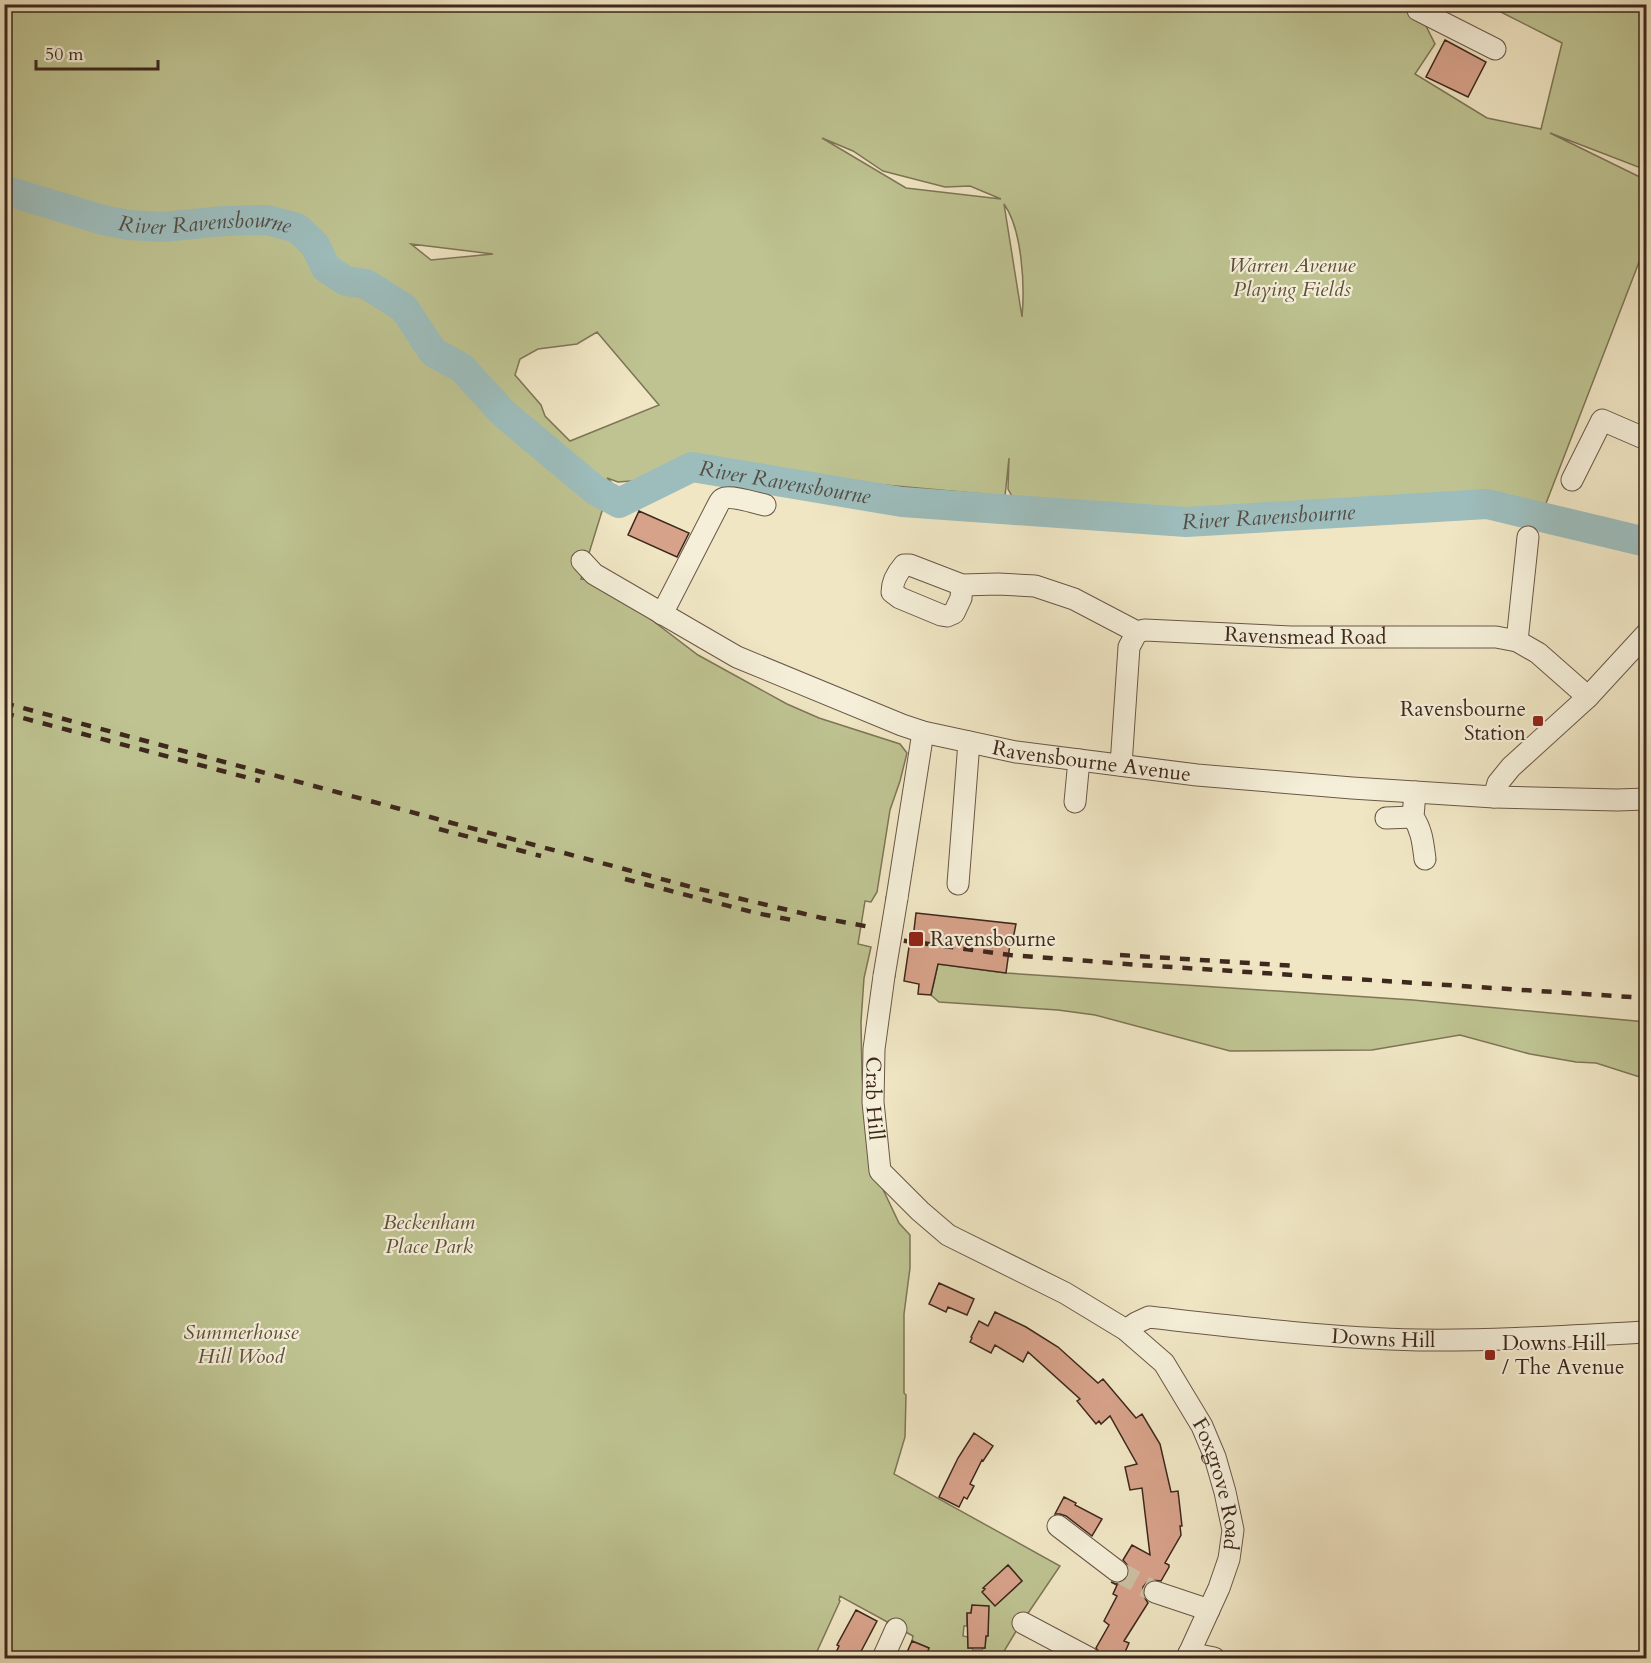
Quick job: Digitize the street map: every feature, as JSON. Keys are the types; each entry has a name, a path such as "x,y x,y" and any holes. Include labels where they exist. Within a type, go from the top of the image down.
{"street":[{"path":"1418,4 1418,10 1495,49"},
{"path":"1572,480 1602,420 1647,439"},
{"path":"662,614 722,499 735,498 765,505"},
{"path":"1517,641 1528,537"},
{"name":"Ravensbourne Avenue","path":"582,561 594,574 737,657 923,732 1016,752 1197,775 1494,797 1617,801 1647,799"},
{"path":"962,585 1035,586 1074,599 1137,632 1129,647 1121,765"},
{"name":"Ravensmead Road","path":"1137,632 1145,630 1291,637 1496,638 1517,641 1538,653 1588,697"},
{"path":"1494,797 1498,783 1511,767 1588,697 1647,633"},
{"name":"Crab Hill","path":"923,732 874,1049 873,1102 880,1171 920,1211 948,1234 1065,1293 1126,1330"},
{"path":"958,884 969,742"},
{"path":"1075,802 1079,760"},
{"path":"1413,818 1415,792"},
{"path":"1386,818 1413,818 1418,823 1425,859"},
{"name":"Downs Hill","path":"1126,1330 1149,1317 1350,1337 1418,1340 1501,1340 1647,1332"},
{"name":"Foxgrove Road","path":"1126,1330 1164,1363 1202,1426 1215,1457 1233,1530 1229,1559 1188,1656"},
{"path":"1058,1526 1117,1571"},
{"path":"1155,1592 1209,1610"},
{"path":"1023,1623 1089,1659"},
{"path":"883,1659 896,1629"},
{"path":"1188,1656 1214,1659"}],"green space":[{"name":"Beckenham Place Park","path":"5,5 1418,5 1418,10 1435,44 1415,74 1487,118 1541,129 1562,43 1487,5 1646,5 1646,170 1550,133 1646,180 1646,244 1545,506 1487,504 1173,521 1046,505 1017,505 1008,489 1009,458 1005,496 841,481 761,478 762,471 618,482 607,478 611,482 581,579 591,580 636,608 698,655 787,704 819,718 900,744 907,753 890,810 877,892 871,902 865,901 858,944 871,947 864,978 861,1022 862,1075 868,1153 899,1223 910,1235 910,1268 904,1314 905,1437 894,1474 1060,1566 1000,1658 925,1658 929,1648 912,1641 913,1636 840,1596 840,1601 814,1658 5,1658","holes":["822,138 853,151 883,171 945,187 970,186 1001,199 906,188","1004,204 1015,228 1018,242 1022,317","411,244 493,254 431,260","597,332 659,405 570,441 545,416 541,405 515,375 520,359 538,349 577,344","1008,1565 1022,1581 998,1603 984,1588","972,1606 983,1606 988,1636 986,1636 985,1648 982,1650 968,1648 968,1637 963,1636 964,1626 967,1626 967,1614 971,1613"]},
{"path":"938,964 1006,973 1413,1000 1646,1022 1646,1079 1596,1063 1530,1054 1460,1035 1372,1050 1230,1051 1095,1015 1058,1010 939,1002 931,995"}],"building":[{"path":"1445,40 1486,62 1468,97 1426,77"},
{"path":"639,511 689,533 677,557 628,535"},
{"path":"916,913 1016,924 1012,944 1010,944 1006,973 938,964 931,995 918,994 919,984 904,981 909,947 912,947"},
{"path":"939,1283 974,1299 967,1315 948,1307 946,1312 929,1304"},
{"path":"995,1312 1026,1327 1058,1347 1098,1383 1103,1379 1136,1418 1142,1414 1160,1444 1171,1492 1178,1491 1181,1535 1165,1563 1169,1567 1161,1581 1152,1580 1143,1587 1143,1595 1148,1603 1124,1641 1129,1643 1122,1659 1107,1659 1096,1648 1109,1625 1104,1621 1117,1596 1113,1594 1117,1585 1111,1582 1121,1583 1130,1572 1123,1560 1132,1545 1150,1555 1142,1488 1130,1490 1125,1467 1137,1464 1110,1416 1101,1424 1099,1421 1096,1424 1077,1401 1080,1399 1028,1352 1023,1362 995,1345 991,1353 970,1342 979,1321 988,1326"},
{"path":"974,1433 993,1446 982,1460 970,1484 974,1486 967,1499 964,1497 959,1507 939,1497 958,1458"},
{"path":"1064,1497 1102,1519 1092,1536 1066,1516 1055,1514"},
{"path":"1008,1565 1022,1581 995,1606 982,1592 985,1589 983,1588"},
{"path":"972,1605 989,1606 988,1636 986,1636 985,1648 968,1648 967,1613 971,1613"},
{"path":"856,1610 877,1621 857,1659 833,1659 839,1646 837,1645"},
{"path":"912,1641 929,1648 925,1659 904,1659"}],"waterway":[{"name":"River Ravensbourne","path":"4,190 103,220 129,225 163,227 224,221 267,220 297,228 315,245 326,268 346,281 366,284 404,308 433,352 462,368 503,413 595,490 619,503 692,467 902,502 1186,522 1487,504 1646,542"}],"tunnel":[{"path":"1117,1571 1155,1592"}],"railway":[{"path":"4,703 695,888 870,927"},
{"path":"4,713 260,781"},
{"path":"439,829 541,856"},
{"path":"625,879 756,913 797,921"},
{"path":"884,938 1010,955 1646,998"},
{"path":"1120,955 1296,966"}],"place":[{"name":"Ravensbourne Station","path":"1538,721"},
{"name":"Ravensbourne","path":"916,939"},
{"name":"Downs Hill / The Avenue","path":"1490,1355"}],"park label":[{"name":"Warren Avenue Playing Fields","path":"1292,277"},
{"name":"Summerhouse Hill Wood","path":"241,1344"}]}
